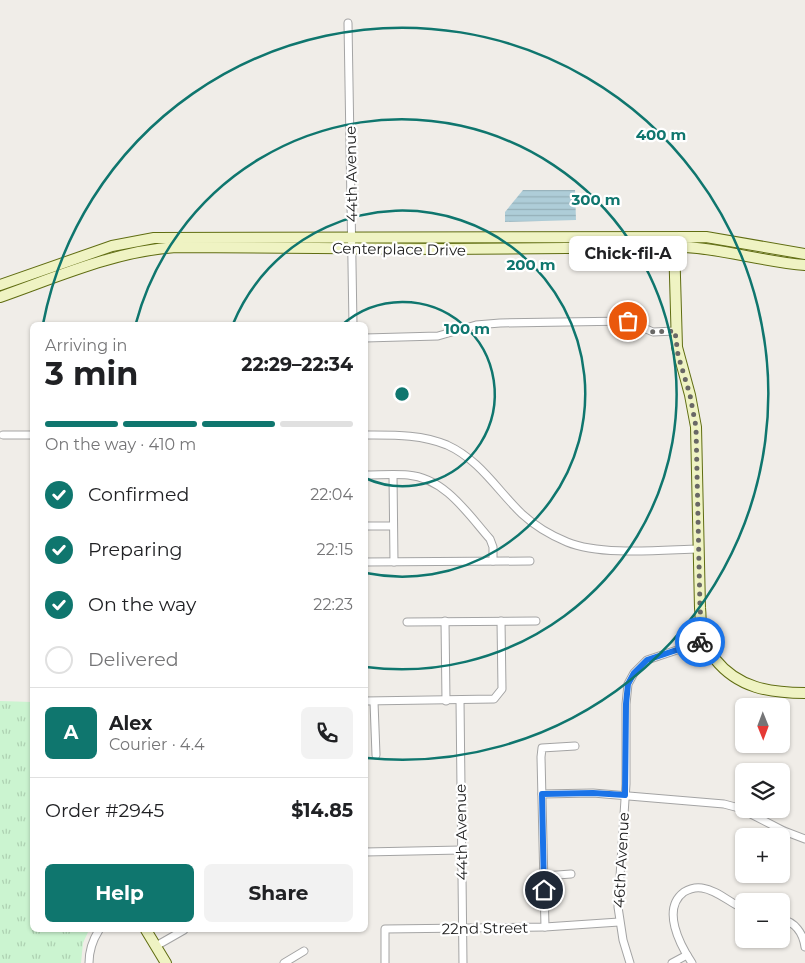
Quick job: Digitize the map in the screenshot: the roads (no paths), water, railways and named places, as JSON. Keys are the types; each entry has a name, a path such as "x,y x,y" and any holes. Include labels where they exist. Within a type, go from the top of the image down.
{"street":[{"name":"44th Avenue","path":"348,23 352,322"},
{"name":"Centerplace Drive","path":"0,297 114,257 154,248 674,236 706,237 805,254"},
{"path":"674,236 675,331 678,355 690,395 696,427 701,623 704,641 721,666 733,677 753,687 773,692 805,693"},
{"name":"Centerplace Drive","path":"0,285 112,246 154,238 351,243 465,250 674,247 715,250 805,265"},
{"path":"368,338 438,336 476,325 500,323 628,321 653,332 675,331"},
{"path":"3,435 30,435"},
{"path":"368,435 407,436 428,439 447,445 465,455 481,468 522,513 538,527 568,543 606,550 699,549"},
{"path":"368,475 408,475 429,480 451,495 490,539 493,547 493,561"},
{"path":"392,475 394,562"},
{"path":"368,526 393,526"},
{"path":"368,562 530,561"},
{"path":"445,621 446,701"},
{"path":"368,701 494,699 502,689 501,621"},
{"path":"407,622 536,621"},
{"name":"46th Avenue","path":"630,963 619,922 618,891 625,795 628,684 639,667 647,660 704,641"},
{"name":"44th Avenue","path":"460,700 463,963"},
{"path":"374,702 376,755"},
{"path":"545,927 540,757 542,748 576,746"},
{"path":"542,794 593,793 724,804 739,808 784,832 805,839"},
{"path":"368,852 461,850"},
{"path":"544,876 570,874"},
{"path":"692,963 676,930 674,918 674,905 681,895 691,888 704,888 735,904"},
{"name":"22nd Street","path":"385,963 385,929 545,927 619,922"},
{"path":"790,922 803,936 805,946"},
{"path":"89,963 89,953 93,939 98,932"},
{"path":"147,932 166,963"},
{"path":"156,946 180,932"},
{"path":"284,963 304,951"},
{"path":"672,963 687,955"}],"water":[{"path":"523,190 575,190 576,220 505,222 505,212"}],"place":[{"name":"Chick-fil-A","path":"628,321"}]}
